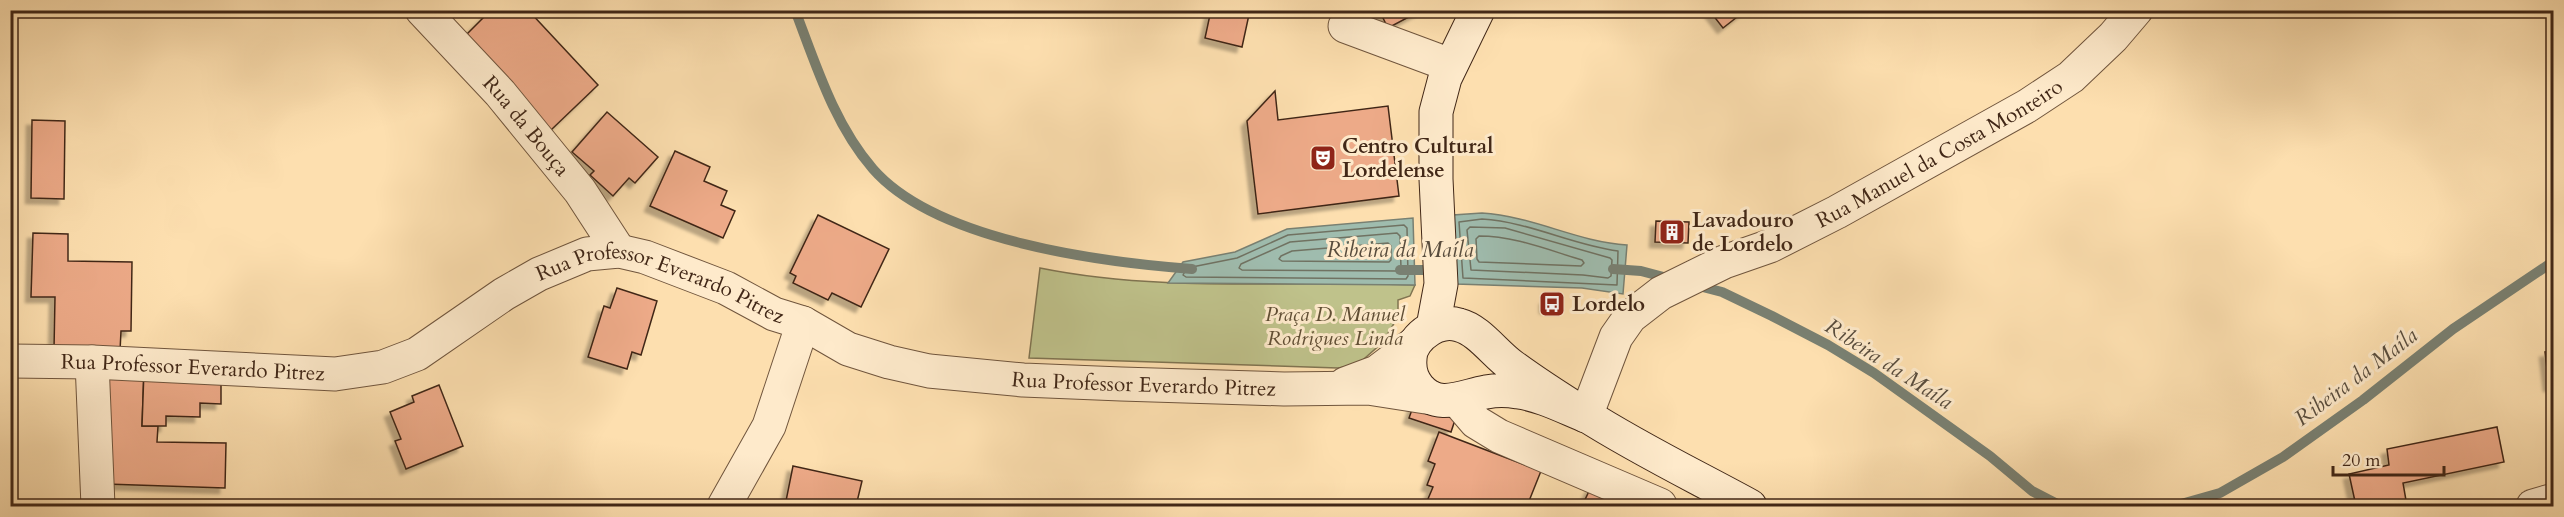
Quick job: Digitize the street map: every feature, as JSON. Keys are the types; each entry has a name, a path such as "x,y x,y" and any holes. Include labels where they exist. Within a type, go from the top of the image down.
{"street":[{"name":"Rua da Bouça","path":"422,10 507,102 580,191 619,251"},
{"path":"1446,333 1441,284 1436,179 1436,112 1441,87 1450,65 1478,10"},
{"name":"Rua Manuel da Costa Monteiro","path":"1586,416 1616,337 1630,317 1641,307 1686,279 1770,246 1838,212 2027,106 2071,77 2113,37 2136,10"},
{"path":"1345,27 1450,65"},
{"name":"Rua Professor Everardo Pitrez","path":"10,361 92,362 335,374 383,368 417,354 504,294 540,274 587,254 619,251 645,257 726,288 774,314 802,323 848,349 929,371 1023,380 1284,389 1326,388"},
{"path":"724,507 769,426 802,323"},
{"path":"1326,388 1346,384 1377,372 1446,333"},
{"path":"1446,333 1486,350 1487,369 1479,387 1453,398"},
{"path":"1446,333 1410,356 1410,369 1414,381 1422,391 1453,398 1476,422 1499,436 1660,505"},
{"path":"1446,333 1512,367 1586,416 1750,507"},
{"path":"92,362 98,507"},
{"path":"1326,388 1383,389 1453,398 1496,391 1516,391 1586,416"},
{"path":"2533,507 2553,500"}],"green space":[{"name":"Praça D. Manuel Rodrigues Linda","path":"1040,268 1086,276 1180,283 1415,285 1410,296 1398,300 1398,317 1382,343 1357,365 1338,368 1029,358"}],"water":[{"path":"1482,213 1501,215 1590,239 1627,245 1623,294 1582,288 1456,284 1453,215"},
{"path":"1413,218 1415,285 1168,283 1183,262 1235,252 1287,229"}],"building":[{"path":"491,10 528,10 598,85 551,130 464,37"},
{"path":"1211,10 1250,10 1242,47 1205,38"},
{"path":"1379,10 1422,10 1388,28"},
{"path":"1709,10 1746,10 1723,28"},
{"name":"Centro Cultural Lordelense","path":"1275,91 1278,120 1388,106 1399,196 1258,214 1247,121"},
{"path":"607,112 658,157 635,183 629,178 613,196 590,175 594,171 572,152"},
{"path":"32,120 65,121 64,199 31,198"},
{"path":"675,151 710,167 704,181 727,191 721,205 735,211 723,238 650,206"},
{"path":"818,215 889,249 861,307 832,293 828,300 793,283 796,276 790,273"},
{"name":"Lavadouro de Lordelo","path":"1656,221 1689,222 1688,243 1655,242"},
{"path":"33,233 68,234 68,261 132,262 131,331 121,331 120,351 54,349 55,297 31,297"},
{"path":"617,288 657,301 641,355 632,352 627,369 588,357 604,306 610,308"},
{"path":"1545,299 1560,299 1560,308 1545,308"},
{"path":"2554,351 2554,385 2549,386 2545,352"},
{"path":"103,368 144,370 142,426 158,426 157,442 226,443 225,488 106,484"},
{"path":"144,370 221,372 221,404 200,403 200,417 166,416 166,426 142,426"},
{"path":"439,385 463,446 406,469 395,441 401,439 390,412 414,402 412,396"},
{"path":"1414,404 1456,417 1451,432 1409,418"},
{"path":"2497,427 2504,462 2403,483 2407,506 2356,506 2349,474 2389,465 2387,449"},
{"path":"1439,432 1541,471 1527,506 1425,506 1433,487 1427,485 1435,464 1428,461"},
{"path":"793,466 862,481 856,506 785,506"},
{"path":"1591,487 1636,506 1582,506"}],"waterway":[{"name":"Ribeira da Maíla","path":"795,10 827,93 847,133 873,169 901,194 936,214 977,230 1022,243 1112,261 1192,269"},
{"name":"Ribeira da Maíla","path":"2174,506 2220,493 2283,457 2363,400 2453,329 2554,261"},
{"name":"Ribeira da Maíla","path":"1613,269 1641,271 1671,279"},
{"name":"Ribeira da Maíla","path":"1400,270 1438,270"},
{"name":"Ribeira da Maíla","path":"1695,285 1722,292 1828,345 1874,373 1990,456 2032,491 2061,506"}],"place":[{"name":"Centro Cultural Lordelense","path":"1323,158"},
{"name":"Lavadouro de Lordelo","path":"1672,232"},
{"name":"Lordelo","path":"1552,304"}]}
